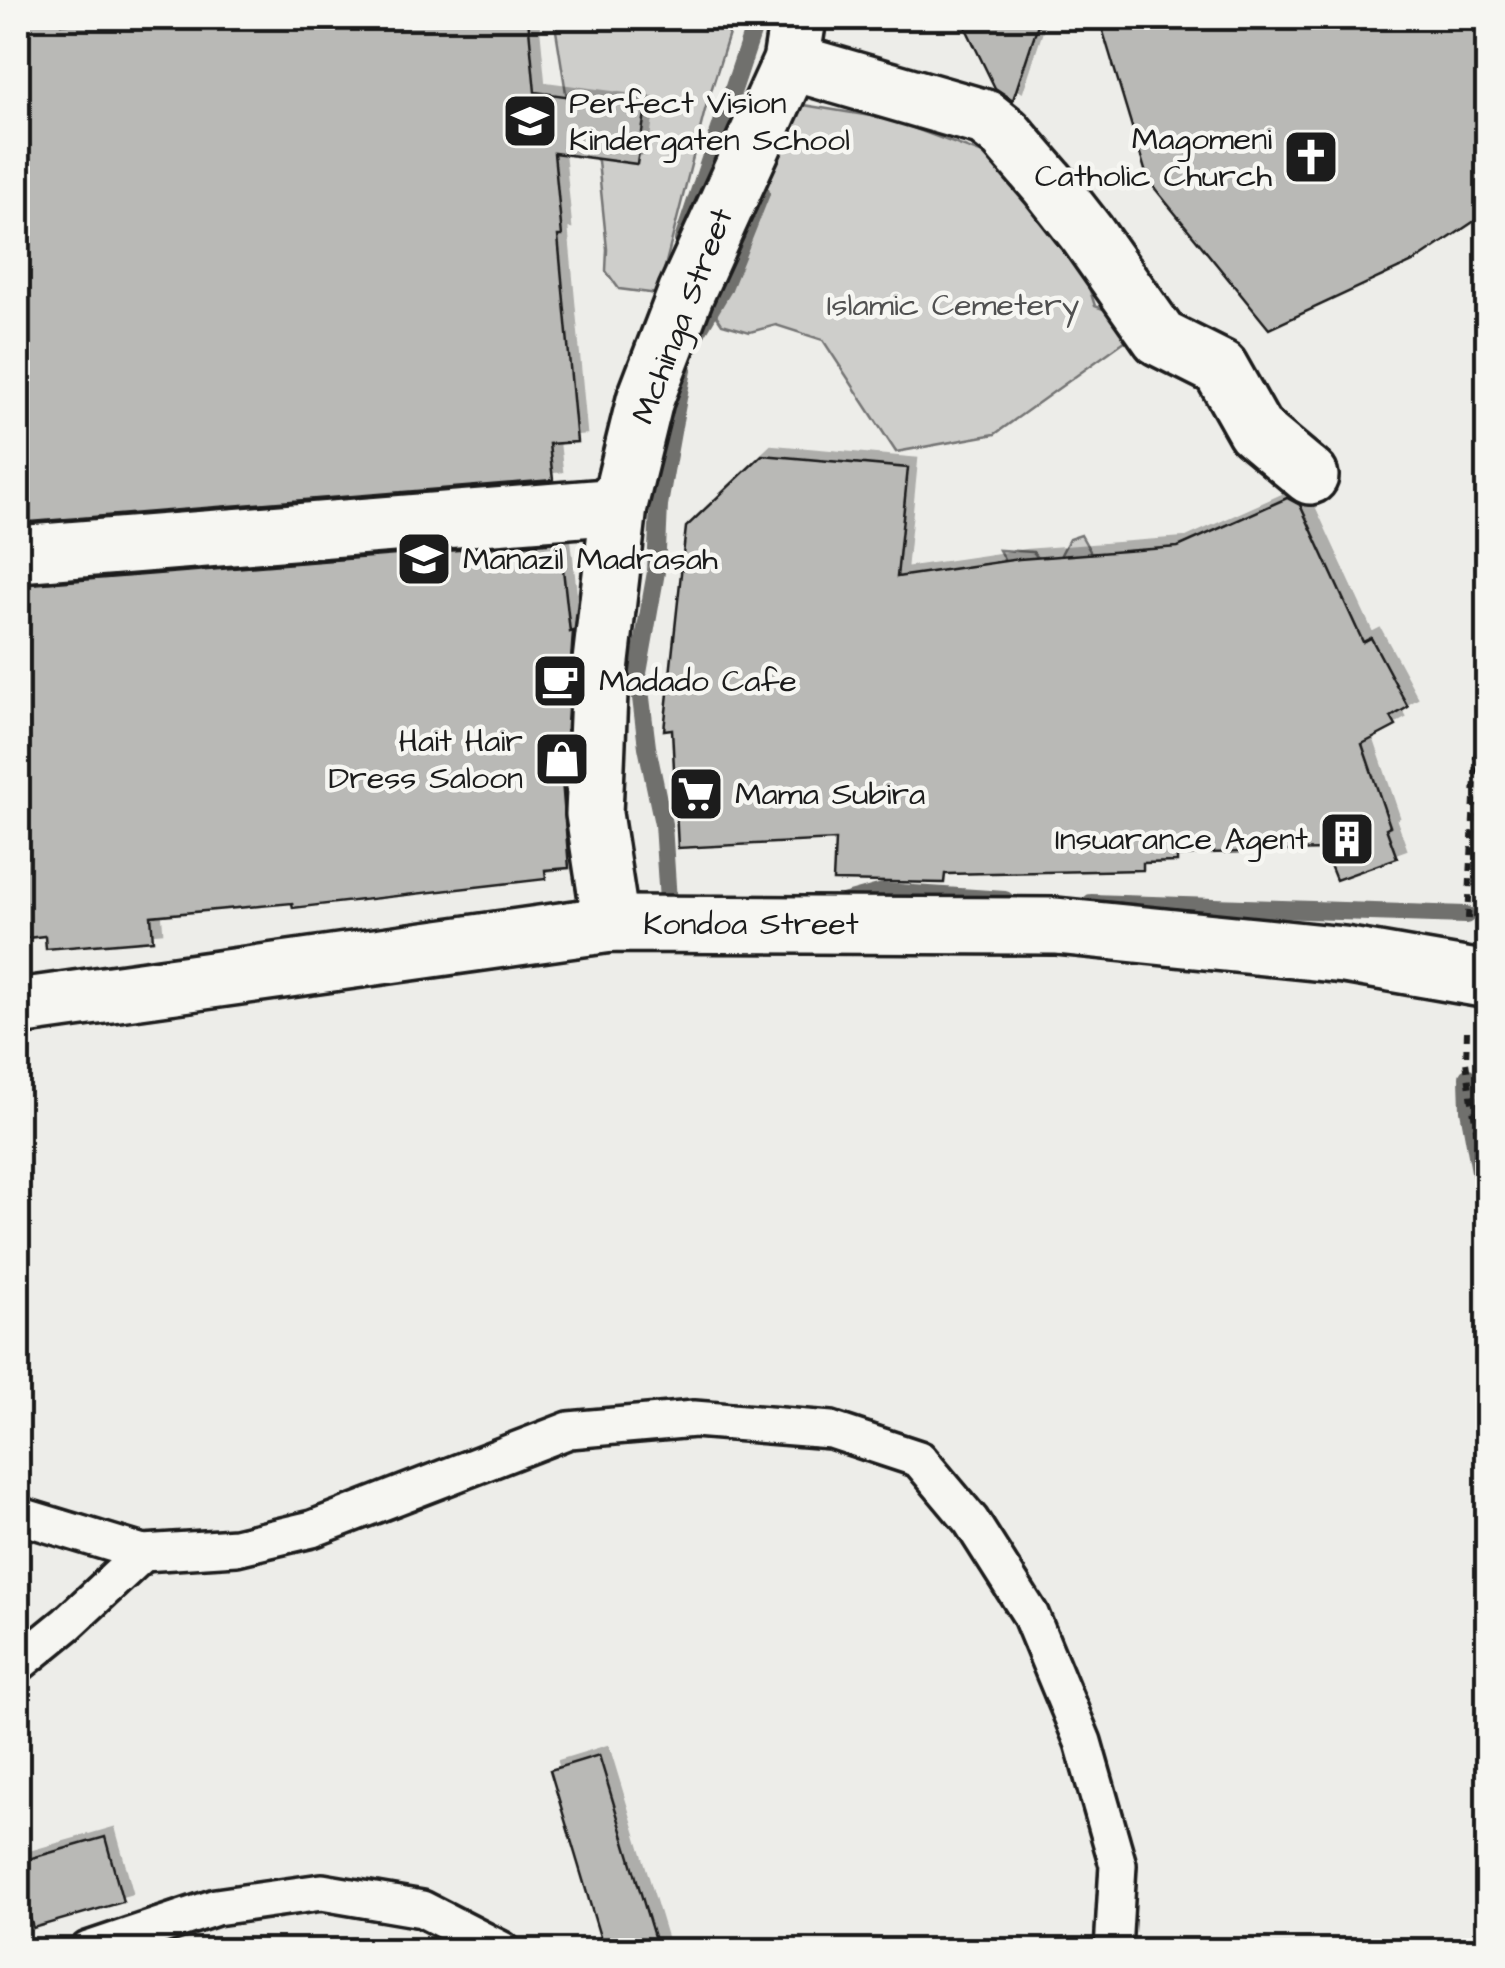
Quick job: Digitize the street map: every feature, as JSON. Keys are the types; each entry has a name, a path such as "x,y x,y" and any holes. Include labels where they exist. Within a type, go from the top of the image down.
{"street":[{"path":"795,40 985,118 1005,134 1048,184 1160,338 1220,368 1255,430 1310,476"},
{"name":"Mchinga Street","path":"612,924 594,814 600,670 618,506 645,400 686,293 795,40"},
{"path":"18,554 618,506"},
{"name":"Kondoa Street","path":"18,1007 612,924 1056,926 1326,953 1488,980"}],"lane":[{"path":"18,1515 143,1553 236,1547 312,1529 568,1430 694,1419 830,1430 919,1459 971,1521 1030,1614 1083,1742 1118,1865 1113,1950"},
{"path":"18,1664 143,1553"},
{"path":"88,1950 216,1907 322,1892 422,1909 502,1950"}],"green space":[{"path":"554,18 734,18 705,110 658,294 619,289 606,271 598,161 571,124"},
{"name":"Islamic Cemetery","path":"779,101 889,119 986,155 1077,250 1095,306 1125,317 1136,333 995,434 896,452 823,340 776,325 750,332 722,324 707,301"},
{"path":"1081,535 1090,551 1092,577 1016,583 999,550 1033,552 1047,568 1056,564 1069,539"}],"building":[{"path":"18,18 60,18 61,24 117,18 528,18 535,92 646,107 637,164 554,153 577,442 549,444 553,480 18,523"},
{"path":"961,18 1040,18 1013,100 995,88"},
{"path":"1099,18 1488,18 1488,212 1415,261 1269,329 1148,180"},
{"path":"762,455 908,468 897,577 1019,559 1178,547 1287,498 1300,505 1363,642 1371,638 1408,707 1391,717 1396,726 1362,744 1397,858 1336,880 1324,850 1208,853 1177,857 1177,862 1143,863 1143,870 945,874 944,883 833,881 835,840 678,848 672,729 664,730 686,527"},
{"path":"560,542 570,632 573,631 566,741 559,742 569,868 545,870 546,879 293,908 292,903 151,916 153,940 46,949 45,936 18,939 18,585"},
{"path":"599,1755 658,1950 604,1950 550,1770"},
{"path":"105,1837 123,1902 33,1928 18,1876 18,1862"}],"waterway":[{"path":"683,240 757,18"},
{"path":"697,332 723,288 761,193"},
{"path":"669,917 663,824 647,747 638,673 656,572 659,505 683,370"},
{"path":"843,903 883,892 1005,900"},
{"path":"1091,903 1466,915"},
{"path":"1468,1077 1469,1110 1488,1216"}],"place":[{"name":"Perfect Vision Kindergaten School","path":"530,121"},
{"name":"Magomeni Catholic Church","path":"1311,157"},
{"name":"Manazil Madrasah","path":"424,559"},
{"name":"Madado Cafe","path":"560,681"},
{"name":"Hait Hair Dress Saloon","path":"562,759"},
{"name":"Mama Subira","path":"696,794"},
{"name":"Insuarance Agent","path":"1347,839"}]}
